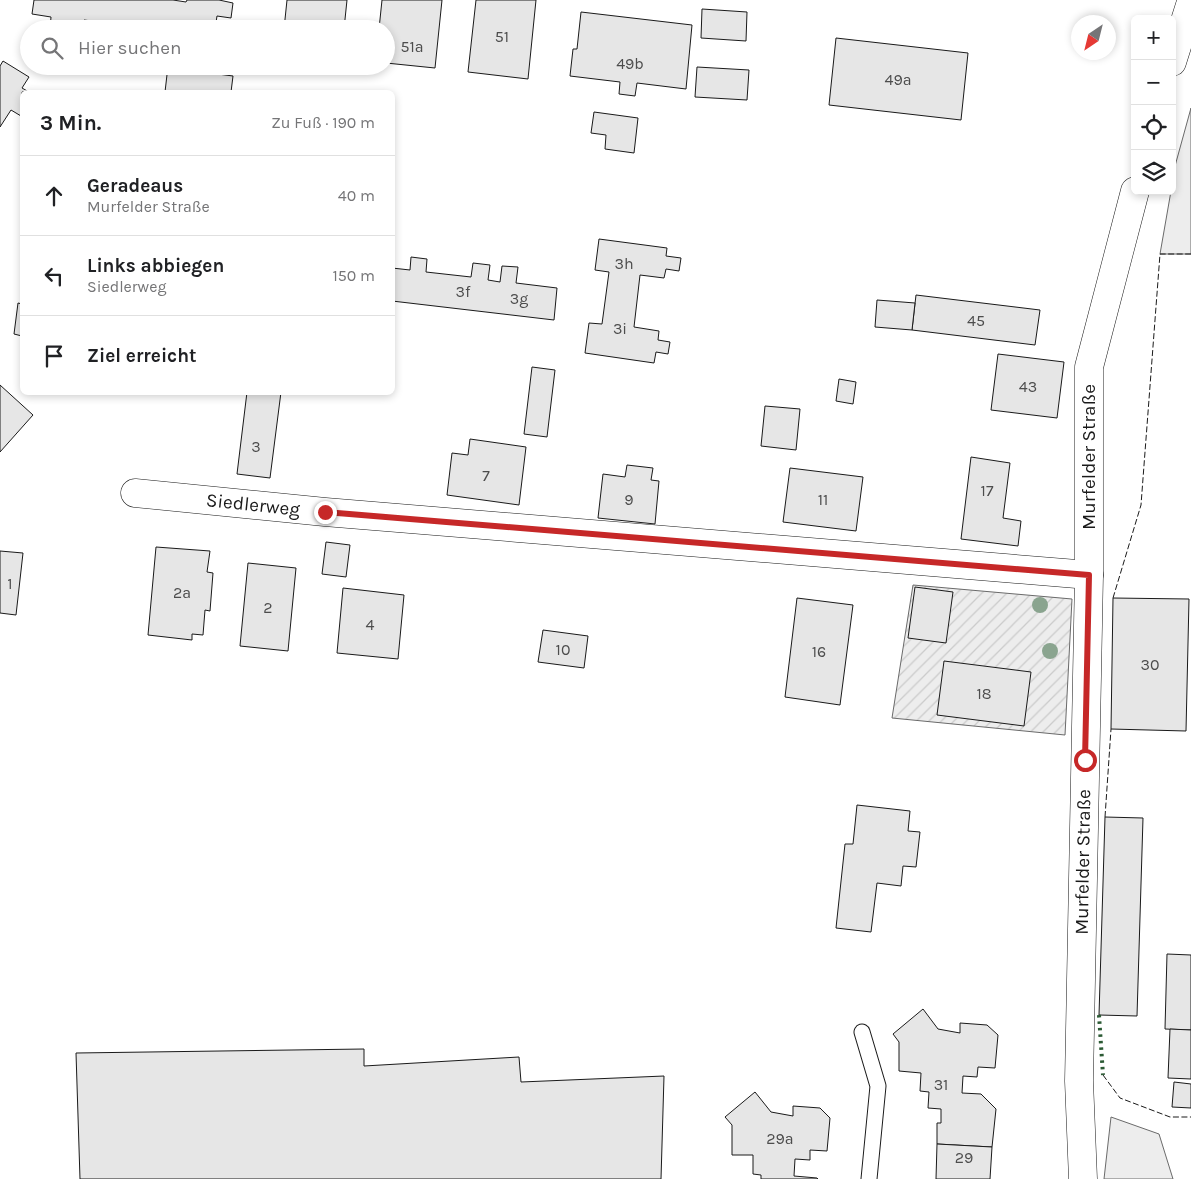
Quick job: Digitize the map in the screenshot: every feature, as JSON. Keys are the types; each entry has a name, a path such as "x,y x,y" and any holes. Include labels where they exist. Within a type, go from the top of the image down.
{"street":[{"path":"1173,60 1191,2"},
{"name":"Murfelder Straße","path":"1083,1179 1079,1081 1089,575 1089,367 1134,195"},
{"name":"Siedlerweg","path":"135,493 325,512 1089,575"}],"lane":[{"path":"862,1032 878,1086 869,1179"}],"shaded area":[{"path":"1191,108 1191,254 1160,254 1170,195 1176,195 1176,162"},
{"path":"913,585 1072,599 1065,735 892,718"},
{"path":"1111,1117 1159,1134 1173,1179 1104,1179"}],"building":[{"path":"34,0 173,0 186,2 187,0 219,0 233,3 231,18 217,16 216,20 51,20 51,17 32,14"},
{"path":"287,0 347,0 345,20 285,20"},
{"path":"382,0 442,0 435,68 395,64 395,20 380,20"},
{"path":"476,0 536,0 528,79 468,72"},
{"path":"702,9 747,12 746,41 701,38"},
{"path":"581,12 692,25 686,89 637,83 635,96 619,94 620,82 570,76 573,49 577,49"},
{"path":"836,38 968,53 961,120 829,105"},
{"path":"3,61 20,71 20,75 29,77 22,88 26,90 20,90 20,115 11,110 0,127 0,66"},
{"path":"697,67 749,70 747,100 695,97"},
{"path":"167,75 233,76 231,90 165,90"},
{"path":"594,112 638,118 634,153 605,149 606,135 591,133"},
{"path":"599,239 667,248 666,256 681,258 679,271 666,269 664,278 640,275 634,327 659,331 658,340 670,342 668,354 656,352 654,363 585,353 589,323 602,324 609,272 595,270"},
{"path":"411,257 427,259 426,272 471,277 473,263 490,265 488,280 500,282 502,266 518,267 516,283 557,288 554,320 395,301 395,268 410,270"},
{"path":"916,295 1040,310 1035,345 912,330"},
{"path":"877,300 915,303 912,330 875,327"},
{"path":"18,303 20,304 20,336 14,334"},
{"path":"998,354 1064,362 1057,418 991,410"},
{"path":"532,367 555,370 547,437 524,434"},
{"path":"839,379 856,382 853,404 836,401"},
{"path":"0,385 33,415 0,452"},
{"path":"247,395 281,395 270,478 237,474"},
{"path":"765,406 800,409 796,450 761,446"},
{"path":"470,439 526,447 519,505 447,495 452,453 468,455"},
{"path":"971,457 1010,463 1003,518 1021,521 1018,546 961,539"},
{"path":"627,465 653,468 651,480 659,481 655,524 598,518 603,474 625,477"},
{"path":"790,468 863,477 856,531 783,522"},
{"path":"326,542 350,545 346,577 322,574"},
{"path":"156,547 210,551 207,572 213,573 210,611 205,610 203,635 192,634 192,640 148,635"},
{"path":"0,551 23,553 16,615 0,613"},
{"path":"248,563 296,568 288,651 240,646"},
{"path":"915,587 953,592 946,643 908,638"},
{"path":"343,588 404,595 398,659 337,653"},
{"path":"797,598 853,605 840,705 785,697"},
{"path":"1113,598 1189,599 1186,731 1111,729"},
{"path":"543,630 588,636 584,668 538,662"},
{"path":"944,661 1031,672 1024,726 937,715"},
{"path":"857,805 910,811 908,831 920,832 916,867 903,866 901,886 877,883 871,932 836,928 845,844 853,844"},
{"path":"1105,817 1143,818 1137,1016 1099,1015"},
{"path":"1167,954 1191,955 1191,1030 1165,1029"},
{"path":"923,1009 938,1029 960,1033 960,1023 987,1025 998,1035 995,1068 978,1067 977,1077 963,1076 962,1093 981,1094 996,1109 992,1147 937,1144 937,1123 941,1123 941,1109 928,1108 929,1092 920,1091 921,1073 899,1071 899,1042 893,1034"},
{"path":"1170,1029 1191,1030 1191,1079 1168,1078"},
{"path":"364,1049 364,1066 519,1057 521,1082 664,1076 661,1179 80,1179 76,1053"},
{"path":"1174,1082 1191,1084 1191,1108 1172,1107"},
{"path":"755,1092 771,1112 793,1116 793,1106 820,1108 830,1118 827,1151 810,1150 810,1160 795,1159 794,1176 818,1179 761,1179 761,1175 753,1174 753,1155 732,1155 732,1125 725,1117"},
{"path":"937,1144 992,1147 990,1179 936,1179"}],"hedge":[{"path":"1099,1015 1103,1075"}],"fence":[{"path":"1113,598 1141,505 1160,254 1191,254"},
{"path":"1105,817 1111,729"},
{"path":"1103,1075 1120,1098 1170,1117 1191,1117"}],"route":[{"path":"325,512 1089,575 1085,760"}]}
